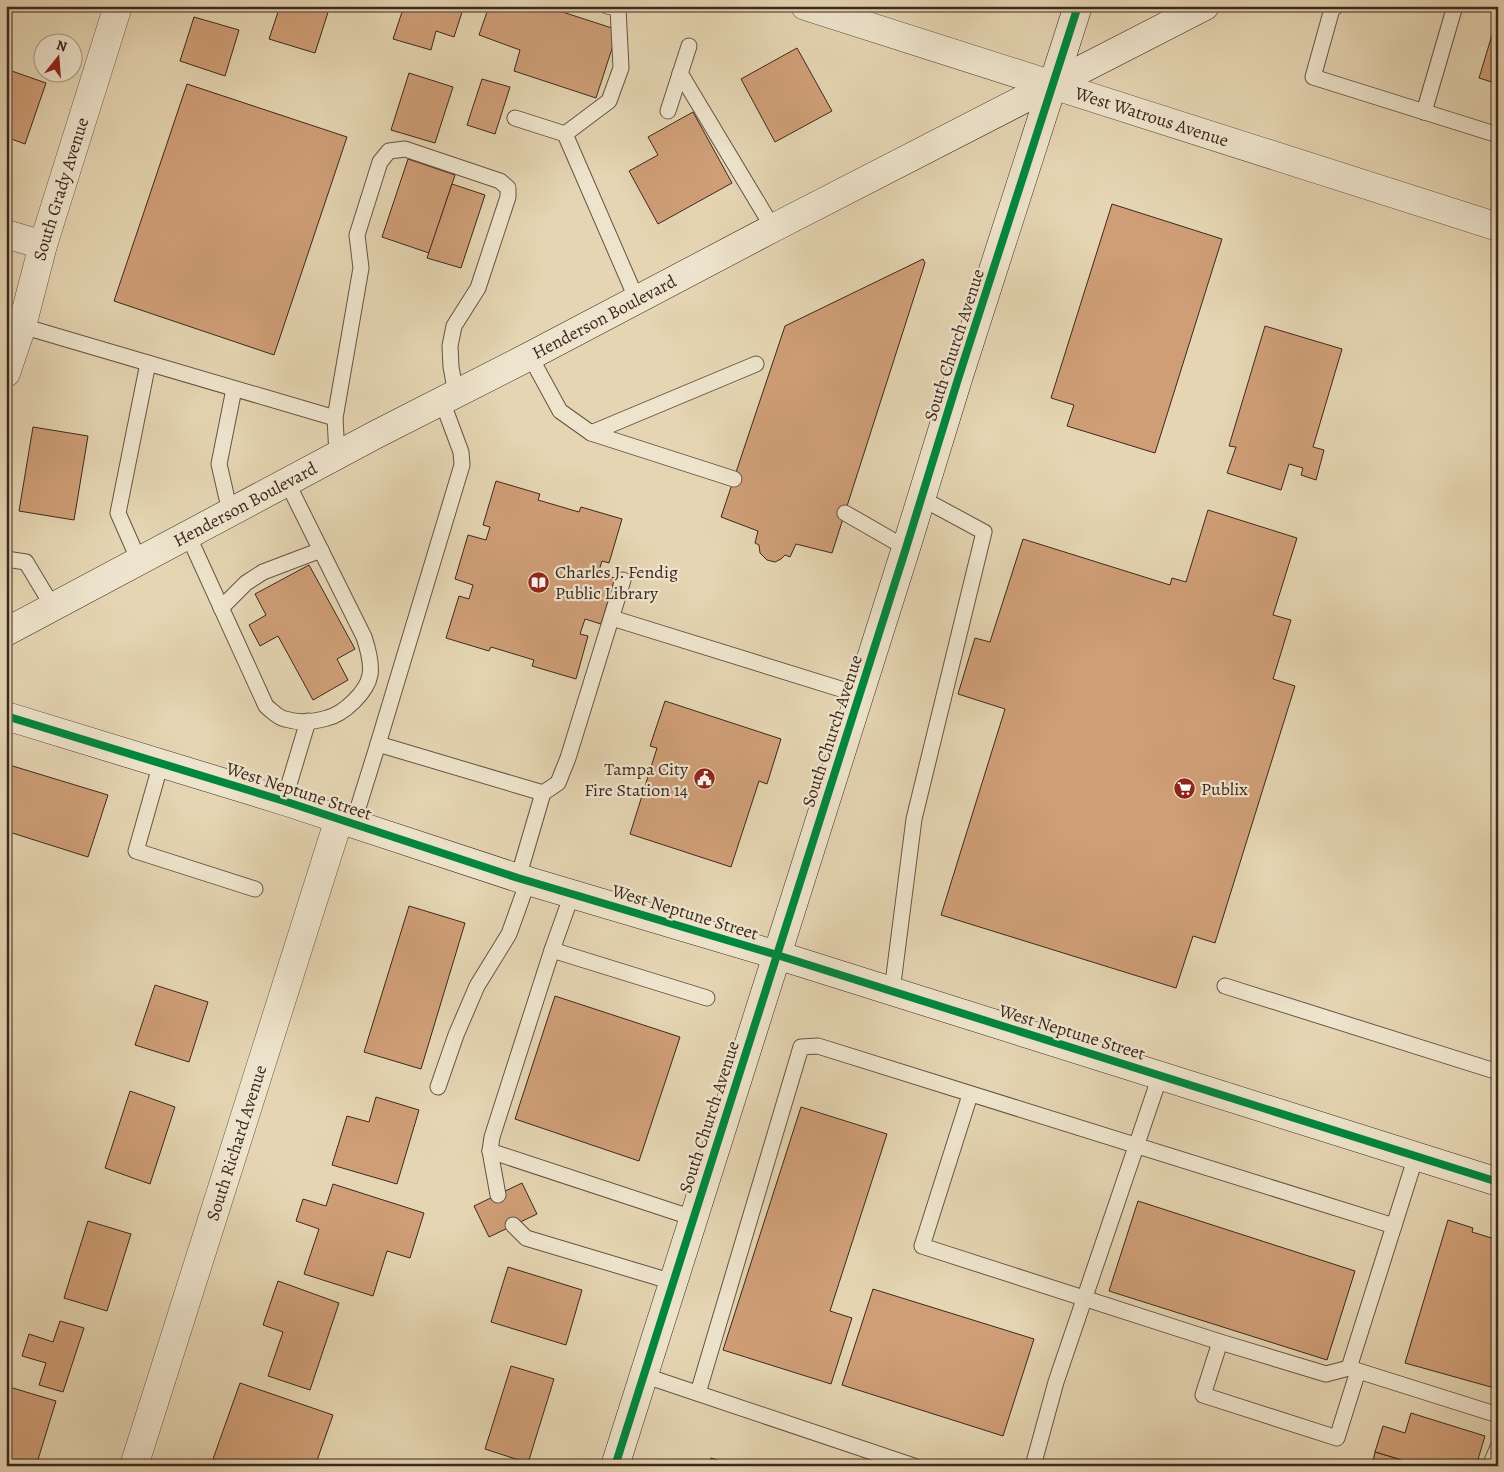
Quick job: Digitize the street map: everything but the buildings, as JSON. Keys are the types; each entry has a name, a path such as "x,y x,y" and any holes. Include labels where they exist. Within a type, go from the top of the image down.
{"street":[{"name":"South Grady Avenue","path":"6,372 22,326 43,245 118,6"},
{"name":"West Watrous Avenue","path":"805,6 838,11 1052,85 1498,227"},
{"name":"South Church Avenue","path":"615,1466 1078,6"},
{"name":"Henderson Boulevard","path":"6,632 337,455 1205,6"},
{"path":"6,234 43,245"},
{"name":"West Neptune Street","path":"6,716 284,801 523,879 777,955 1498,1182"},
{"name":"South Richard Avenue","path":"134,1466 346,822"}],"lane":[{"path":"1337,6 1332,8 1312,77 1498,135"},
{"path":"1424,112 1454,6"},
{"path":"565,134 610,101 620,68 614,7"},
{"path":"668,111 689,46"},
{"path":"680,73 773,228"},
{"path":"515,118 565,134 637,300"},
{"path":"337,455 335,418 360,268 357,235 380,162 389,151 405,149 500,181 508,188 508,197 478,288 454,326 450,346 449,398 462,465 378,744 346,822"},
{"path":"22,326 335,418"},
{"path":"530,356 560,411 591,433 734,478"},
{"path":"139,561 118,513 148,363"},
{"path":"591,433 756,364"},
{"path":"230,512 219,464 234,389"},
{"path":"188,535 266,706 283,719 302,722 329,718 350,706 364,690 370,676 370,664 364,637 287,482"},
{"path":"892,992 914,819 984,532 921,498"},
{"path":"845,513 906,548"},
{"path":"221,608 246,583 263,572 321,550"},
{"path":"6,559 26,562 53,607"},
{"path":"438,1087 456,1035 478,986 509,934 543,793 558,783 568,758 623,580"},
{"path":"612,618 860,695"},
{"path":"284,801 308,721"},
{"path":"378,744 543,793"},
{"path":"161,763 136,851 255,889"},
{"path":"498,1195 490,1151 492,1138 552,950 572,894"},
{"path":"552,950 707,998"},
{"path":"1225,986 1498,1072"},
{"path":"698,1393 801,1047 818,1046 1394,1226"},
{"path":"1033,1466 1056,1382 1160,1076"},
{"path":"970,1094 922,1246 1220,1342 1326,1374 1354,1369 1498,1415"},
{"path":"490,1151 693,1218"},
{"path":"1220,1342 1204,1396 1337,1438 1394,1226 1416,1156"},
{"path":"513,1225 526,1238 673,1282"},
{"path":"643,1375 914,1466"},
{"path":"1490,1466 1498,1447"}],"cycle path":[{"path":"615,1466 958,379 1078,6"},
{"path":"6,716 284,801 518,878 777,955 1498,1182"}],"place":[{"name":"Charles J. Fendig Public Library","path":"539,582"},
{"name":"Tampa City Fire Station 14","path":"704,779"},
{"name":"Publix","path":"1185,789"}]}
